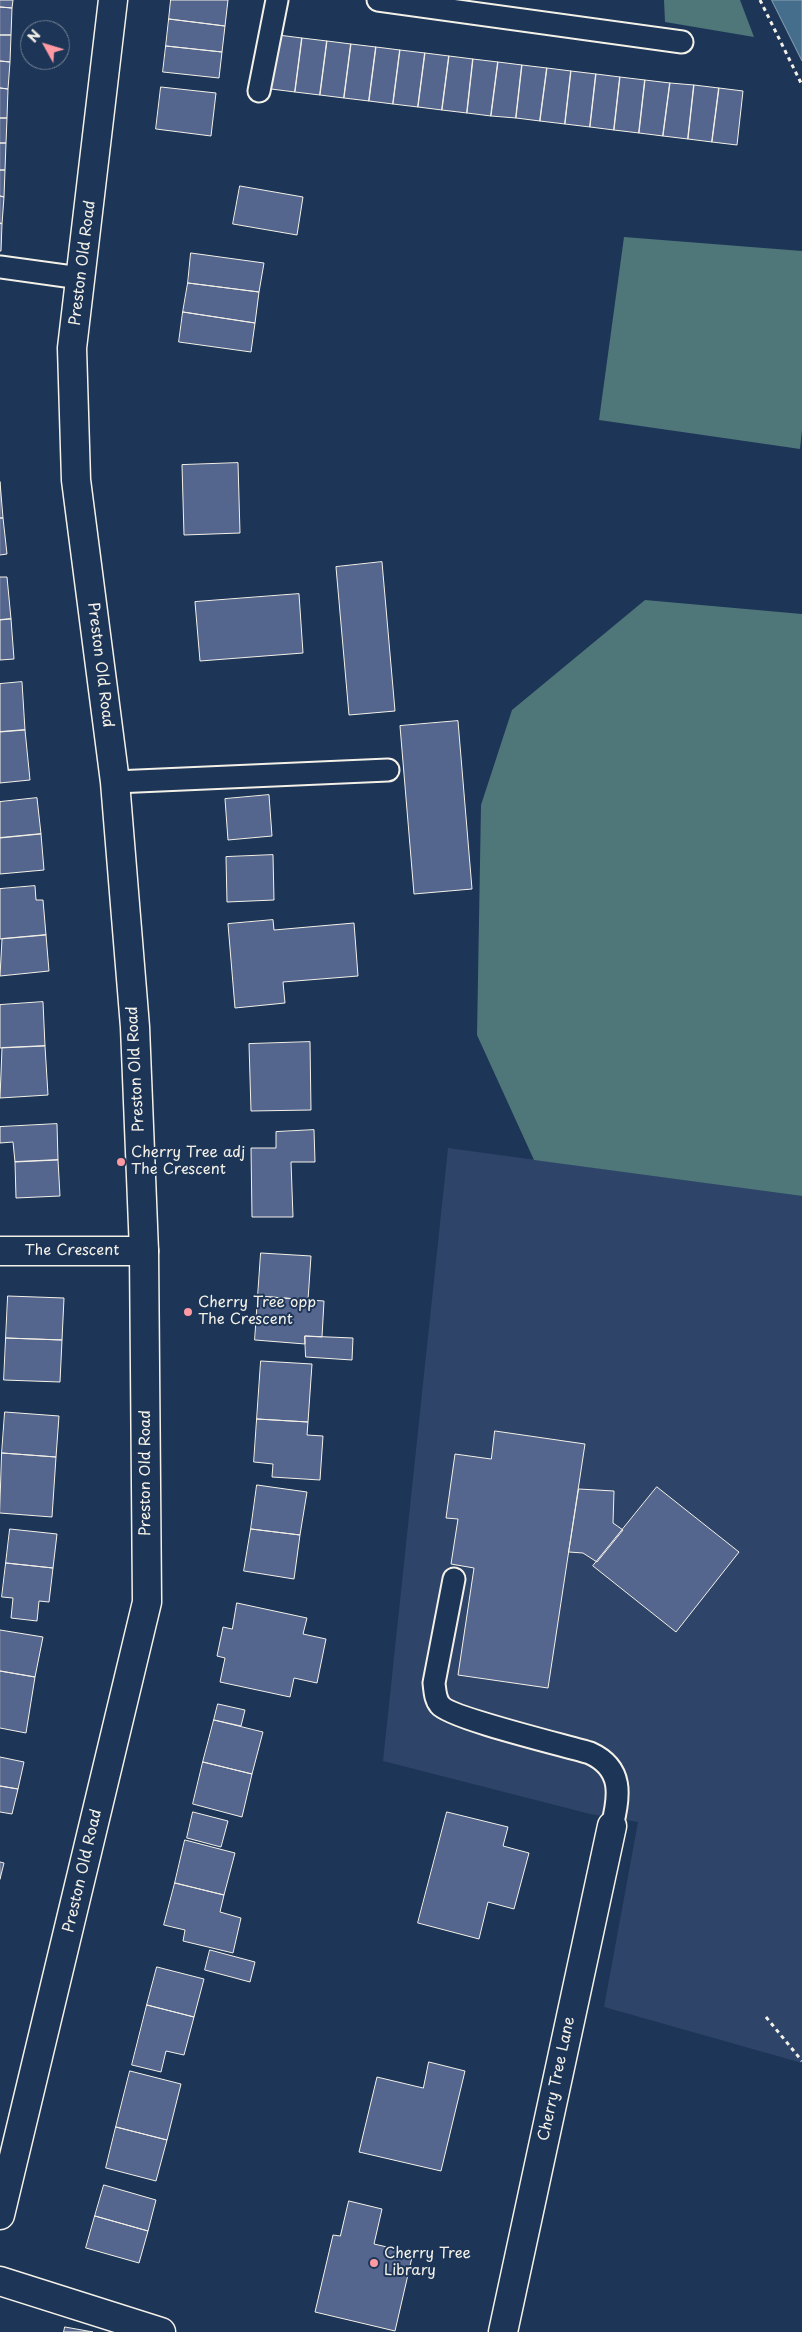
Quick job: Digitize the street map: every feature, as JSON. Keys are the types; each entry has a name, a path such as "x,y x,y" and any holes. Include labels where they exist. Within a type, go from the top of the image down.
{"main road":[{"name":"Preston Old Road","path":"0,2216 147,1602 144,1251 135,1027 115,782 76,480 72,348 113,0"},
{"name":"The Crescent","path":"0,1251 144,1251"},
{"name":"Cherry Tree Lane","path":"503,2332 612,1826"},
{"path":"0,2281 161,2332"}],"lane":[{"path":"259,91 277,0"},
{"path":"378,0 682,42"},
{"path":"0,267 80,278"},
{"path":"115,782 388,770"},
{"path":"454,1579 434,1683 435,1696 440,1706 465,1718 603,1758 611,1768 617,1783 618,1796 612,1826"}],"path":[{"path":"760,0 802,85"},
{"path":"766,2017 802,2061"}],"shaded area":[{"path":"802,0 802,61 772,1"},
{"path":"448,1148 802,1196 802,2063 604,2007 638,1822 590,1814 383,1761"}],"green space":[{"path":"664,0 740,0 754,37 665,22"},
{"path":"624,237 802,251 802,430 800,449 599,420"},
{"path":"645,600 802,614 802,1196 534,1160 477,1035 481,805 512,710"}],"building":[{"path":"0,0 13,0 12,8 0,7"},
{"path":"171,0 228,0 225,26 169,19"},
{"path":"0,7 12,8 11,35 0,35"},
{"path":"169,19 225,26 222,52 166,46"},
{"path":"0,35 11,35 10,62 0,61"},
{"path":"278,35 302,38 295,92 271,89"},
{"path":"302,38 327,41 320,95 295,92"},
{"path":"327,41 351,44 344,98 320,95"},
{"path":"351,44 376,47 369,101 344,98"},
{"path":"166,46 222,52 219,78 163,72"},
{"path":"376,47 400,50 393,104 369,101"},
{"path":"400,50 425,53 418,107 393,104"},
{"path":"425,53 449,56 442,110 418,107"},
{"path":"449,56 473,59 467,113 442,110"},
{"path":"473,59 498,62 491,116 467,113"},
{"path":"0,61 10,62 8,89 0,88"},
{"path":"498,62 522,65 516,118 491,116"},
{"path":"522,65 547,68 540,121 516,118"},
{"path":"547,68 571,71 565,124 540,121"},
{"path":"571,71 596,74 590,127 565,124"},
{"path":"596,74 620,77 614,130 590,127"},
{"path":"620,77 645,80 639,133 614,130"},
{"path":"645,80 670,83 663,136 639,133"},
{"path":"670,83 694,85 688,139 663,136"},
{"path":"694,85 719,88 712,142 688,139"},
{"path":"161,87 216,93 211,136 156,129"},
{"path":"0,88 8,89 7,118 0,118"},
{"path":"719,88 743,91 737,145 712,142"},
{"path":"0,118 7,118 6,143 0,143"},
{"path":"0,143 6,143 5,170 0,170"},
{"path":"0,170 5,170 4,197 0,196"},
{"path":"240,186 303,197 297,235 233,224"},
{"path":"0,196 4,197 2,224 0,223"},
{"path":"0,223 2,224 1,251 0,251"},
{"path":"191,253 264,263 259,292 188,283"},
{"path":"188,283 259,292 255,323 183,312"},
{"path":"183,312 255,323 251,352 179,342"},
{"path":"238,463 240,533 184,535 182,465"},
{"path":"0,482 3,518 0,518"},
{"path":"0,518 3,518 7,554 0,555"},
{"path":"382,562 395,711 349,715 336,567"},
{"path":"0,577 7,577 11,619 0,620"},
{"path":"299,594 303,653 200,661 195,602"},
{"path":"11,619 14,659 0,660 0,620"},
{"path":"22,682 25,730 0,732 0,684"},
{"path":"458,721 472,889 414,894 400,726"},
{"path":"25,730 30,780 0,783 0,732"},
{"path":"269,795 272,836 228,840 225,799"},
{"path":"37,798 41,834 0,838 0,802"},
{"path":"41,834 44,870 0,874 0,838"},
{"path":"273,855 274,900 227,902 226,857"},
{"path":"35,886 36,900 43,900 46,935 0,939 0,889"},
{"path":"273,920 274,930 354,923 358,976 283,982 285,1003 235,1008 228,924"},
{"path":"46,935 49,971 0,976 2,939"},
{"path":"43,1002 45,1046 0,1048 0,1005"},
{"path":"310,1042 311,1110 251,1111 249,1044"},
{"path":"45,1046 48,1095 0,1098 2,1048"},
{"path":"57,1124 58,1160 15,1162 13,1142 0,1143 0,1127"},
{"path":"314,1130 315,1162 291,1162 293,1217 252,1217 251,1148 276,1148 276,1132"},
{"path":"58,1160 60,1196 16,1198 15,1162"},
{"path":"261,1253 311,1256 308,1300 258,1296"},
{"path":"8,1296 64,1298 62,1340 6,1338"},
{"path":"258,1296 324,1301 322,1337 305,1336 305,1344 255,1340"},
{"path":"305,1336 353,1338 352,1360 306,1357"},
{"path":"6,1338 62,1340 60,1382 4,1380"},
{"path":"261,1361 312,1364 308,1422 257,1419"},
{"path":"5,1412 59,1416 56,1457 2,1453"},
{"path":"257,1419 308,1422 307,1435 323,1436 320,1480 272,1477 273,1464 254,1462"},
{"path":"495,1431 585,1444 548,1688 458,1675 474,1568 451,1564 458,1519 446,1518 455,1454 491,1459"},
{"path":"2,1453 56,1457 52,1517 0,1513"},
{"path":"257,1485 307,1492 300,1535 251,1529"},
{"path":"657,1487 739,1552 676,1632 593,1566"},
{"path":"579,1489 614,1491 613,1523 623,1530 597,1562 583,1553 569,1552"},
{"path":"10,1529 57,1534 53,1568 6,1563"},
{"path":"251,1529 300,1535 294,1579 244,1571"},
{"path":"6,1563 53,1568 49,1602 39,1601 37,1621 11,1618 13,1598 2,1597"},
{"path":"237,1603 307,1618 303,1634 326,1639 317,1683 294,1678 290,1697 220,1682 225,1658 217,1656 223,1627 232,1629"},
{"path":"0,1630 43,1637 35,1677 0,1671"},
{"path":"0,1671 35,1677 26,1733 0,1728"},
{"path":"218,1704 245,1710 241,1726 214,1720"},
{"path":"214,1720 263,1732 252,1774 203,1762"},
{"path":"0,1757 24,1762 18,1789 0,1786"},
{"path":"203,1762 252,1774 242,1817 193,1804"},
{"path":"0,1786 18,1789 12,1814 0,1812"},
{"path":"193,1812 228,1821 221,1847 187,1838"},
{"path":"447,1812 508,1827 503,1846 529,1853 514,1909 488,1902 479,1939 418,1923"},
{"path":"185,1840 235,1853 224,1895 175,1883"},
{"path":"0,1862 4,1863 0,1879"},
{"path":"175,1883 224,1895 220,1912 241,1918 233,1953 183,1941 185,1930 164,1925"},
{"path":"210,1950 255,1962 250,1982 205,1970"},
{"path":"157,1967 204,1979 194,2017 147,2005"},
{"path":"147,2005 194,2017 184,2055 166,2051 161,2072 132,2065"},
{"path":"429,2062 465,2071 441,2171 359,2152 377,2077 423,2088"},
{"path":"130,2071 181,2084 167,2140 116,2127"},
{"path":"116,2127 167,2140 156,2181 106,2168"},
{"path":"104,2185 156,2200 148,2231 95,2216"},
{"path":"349,2201 382,2209 374,2244 413,2253 395,2331 315,2312 333,2235 340,2236"},
{"path":"95,2216 148,2231 139,2263 86,2248"},
{"path":"65,2327 93,2332 64,2332"}],"place":[{"name":"Cherry Tree adj The Crescent","path":"121,1162"},
{"name":"Cherry Tree opp The Crescent","path":"188,1312"},
{"name":"Cherry Tree Library","path":"374,2263"}]}
